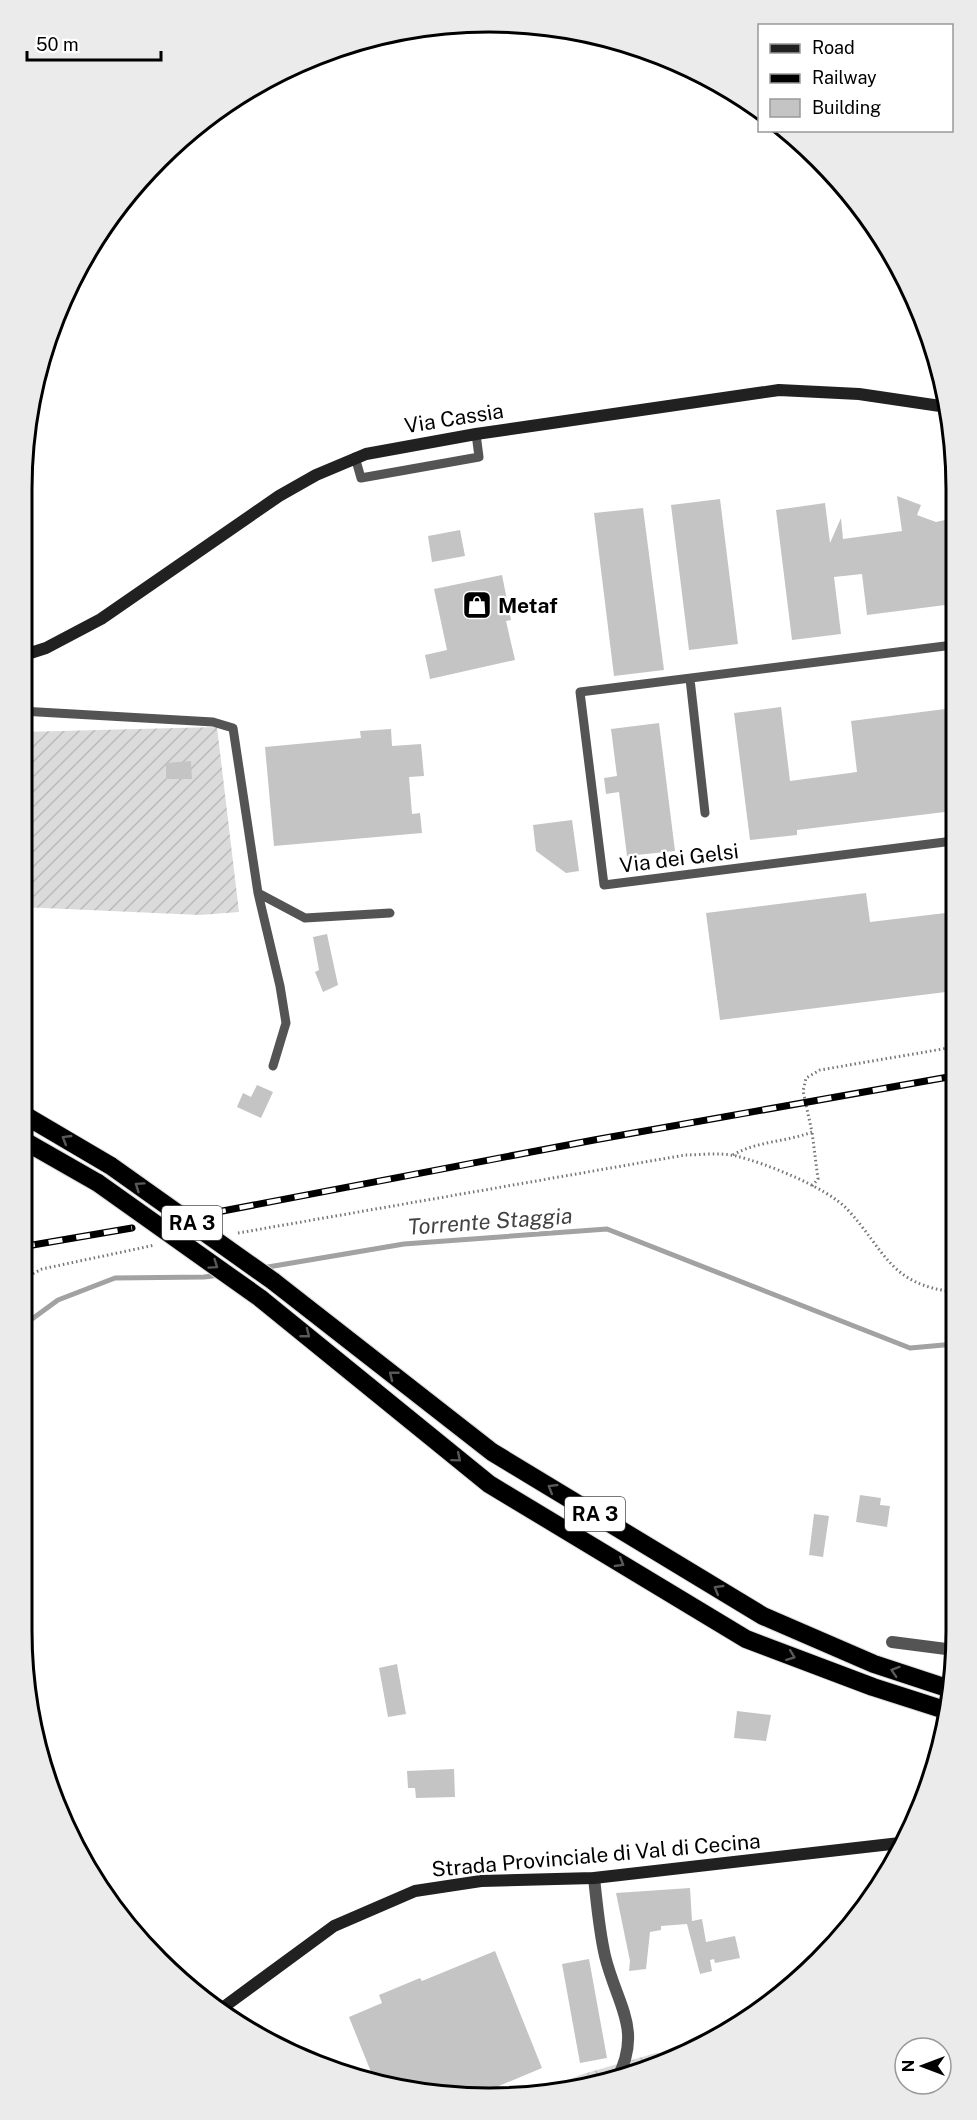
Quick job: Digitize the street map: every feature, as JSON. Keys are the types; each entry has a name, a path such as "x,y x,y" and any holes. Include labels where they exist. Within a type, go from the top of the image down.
{"highway":[{"name":"RA 3","path":"32,1119 111,1166 273,1281 492,1452 763,1616 874,1664 942,1687"},
{"name":"RA 3","path":"32,1145 98,1183 260,1298 489,1484 746,1639 873,1687 939,1708"}],"main road":[{"name":"Via Cassia","path":"32,652 46,648 101,619 279,496 355,457 477,434 780,390 849,393 938,406"},
{"name":"Strada Provinciale di Val di Cecina","path":"226,2005 334,1926 415,1891 482,1881 594,1878 893,1844"}],"street":[{"path":"892,1642 945,1649"},
{"path":"594,1878 605,1955 629,2032 628,2053 622,2068"}],"lane":[{"path":"355,457 361,478 479,457 477,434"},
{"name":"Via dei Gelsi","path":"946,646 580,692 604,885 946,842"},
{"name":"Via dei Gelsi","path":"690,679 705,813"},
{"path":"32,712 213,722 233,728 258,893 280,986 286,1023 273,1066"},
{"path":"258,893 305,918 390,913"}],"path":[{"path":"812,1186 818,1179 812,1132 802,1091 806,1078 820,1070 946,1048"},
{"path":"734,1155 747,1147 793,1140 812,1132"},
{"path":"238,1233 685,1155 734,1155 812,1186 846,1208 897,1271 915,1283 933,1290 946,1291"},
{"path":"32,1274 42,1269 158,1244"}],"green space":[{"path":"217,727 239,912 200,915 32,907 32,732"},
{"path":"667,2052 607,2073 560,2083 583,2074 656,2053"}],"building":[{"path":"897,496 921,505 917,515 936,522 945,520 946,605 867,615 862,574 834,577 841,634 792,640 776,510 825,503 830,543 841,518 843,539 902,531"},
{"path":"720,499 738,644 689,650 671,505"},
{"path":"643,508 664,670 614,676 594,513"},
{"path":"460,530 465,556 432,562 428,536"},
{"path":"502,575 511,620 506,621 515,660 430,679 425,655 447,650 434,589"},
{"path":"781,707 790,781 857,772 851,721 946,709 946,812 797,830 797,835 750,840 734,713"},
{"path":"659,723 675,851 627,856 619,792 606,794 604,778 617,776 611,729"},
{"path":"391,729 392,746 421,744 424,776 409,777 412,814 420,813 422,833 274,846 265,747 361,738 360,731"},
{"path":"191,761 192,779 166,779 166,763"},
{"path":"572,820 579,871 566,873 536,851 533,825"},
{"path":"866,893 870,922 946,913 946,992 720,1020 706,913"},
{"path":"327,934 338,985 323,992 315,972 319,970 313,937"},
{"path":"257,1085 273,1092 261,1118 237,1107 243,1093 251,1097"},
{"path":"860,1495 881,1498 880,1505 890,1506 887,1527 856,1522"},
{"path":"814,1514 829,1516 823,1557 809,1555"},
{"path":"397,1664 406,1714 388,1717 379,1668"},
{"path":"737,1711 771,1715 766,1741 734,1738"},
{"path":"454,1769 455,1797 416,1798 415,1788 408,1788 407,1771"},
{"path":"690,1888 692,1921 702,1919 706,1942 735,1936 740,1958 715,1963 714,1959 710,1960 712,1971 700,1974 687,1924 661,1926 661,1930 650,1932 646,1969 629,1971 630,1961 616,1893"},
{"path":"495,1951 542,2068 494,2088 429,2085 372,2073 349,2017 382,2003 379,1995 420,1978 422,1981"},
{"path":"589,1959 607,2058 580,2063 562,1964"}],"waterway":[{"name":"Torrente Staggia","path":"262,1268 404,1244 607,1229 910,1348 946,1345"},
{"name":"Torrente Staggia","path":"32,1319 58,1300 115,1278 220,1275"}],"railway":[{"path":"212,1213 594,1140 946,1077"},
{"path":"32,1245 132,1228"}],"place":[{"name":"Metaf","path":"477,605"}]}
